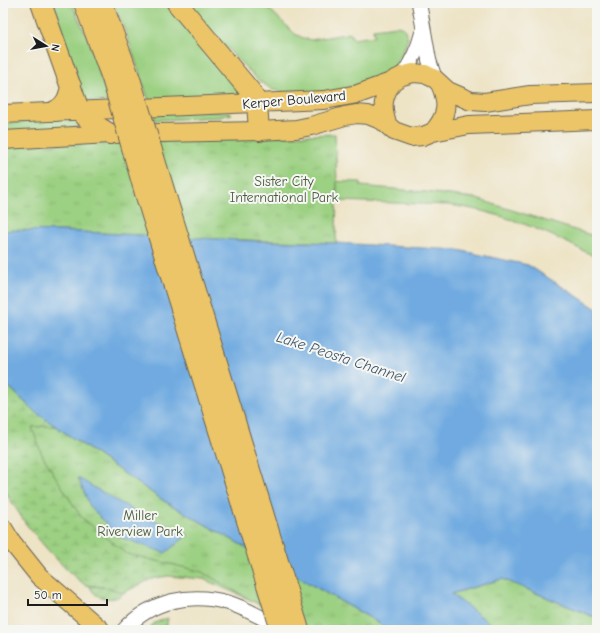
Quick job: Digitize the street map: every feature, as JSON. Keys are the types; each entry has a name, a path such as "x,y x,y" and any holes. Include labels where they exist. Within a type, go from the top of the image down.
{"highway":[{"path":"41,3 79,110 92,123 110,134"},
{"path":"84,3 112,78 148,200 281,630"},
{"path":"102,3 130,79 299,630"},
{"path":"177,3 246,86 257,104 259,132"},
{"path":"55,111 63,107 67,101 71,86"}],"main road":[{"name":"Kerper Boulevard","path":"3,114 298,102 358,94 413,73 425,74 455,95 471,101 485,102 530,95 597,93"},
{"path":"388,126 384,117 383,104 386,91 399,78"},
{"path":"433,132 442,121 446,109 445,99 438,82"},
{"name":"Kerper Boulevard","path":"3,140 110,134 259,132 296,129 357,114 368,115 383,121 401,135 411,138 469,125 597,120"},
{"path":"3,528 11,541 39,576 101,630"}],"street":[{"path":"419,3 429,60 438,82"},
{"path":"399,78 409,67 419,48 423,29"},
{"path":"124,630 136,619 156,606 170,601 195,598 229,603 253,613 284,630"}],"green space":[{"path":"49,3 72,3 89,42 109,102 86,101"},
{"path":"113,3 166,3 238,90 240,95 236,97 149,101 126,33"},
{"path":"186,3 263,3 295,34 311,40 351,33 353,39 374,36 373,29 397,26 404,28 408,38 402,56 386,75 333,93 288,93 273,90 258,80 211,32"},
{"path":"152,112 230,112 232,114 220,117 155,120"},
{"path":"55,117 67,117 83,125 84,127 3,132 3,124"},
{"name":"Sister City International Park","path":"335,134 337,181 336,243 189,238 62,231 3,231 3,146"},
{"path":"324,181 361,182 361,186 474,198 597,237 597,258 562,240 525,224 487,212 467,208 448,205 284,199"},
{"path":"3,381 35,412 389,630 320,630 203,579 168,576 151,579 123,593 110,588 85,585 68,571 47,549 26,524 4,490"},
{"name":"Miller Riverview Park","path":"55,426 164,501 389,630 303,630 200,571 127,554 81,517 42,455 32,427"},
{"path":"502,579 597,618 597,630 499,630 451,594"},
{"path":"90,586 110,588 123,593 110,599 100,597 95,594"},
{"path":"168,618 166,630 148,630 154,623"}],"water":[{"name":"Lake Peosta Channel","path":"13,230 336,243 458,250 528,265 597,309 597,618 502,579 451,594 499,630 389,630 164,501 35,412 3,381 3,231"},
{"path":"78,478 136,512 188,535 165,553 117,536 90,506"}]}
